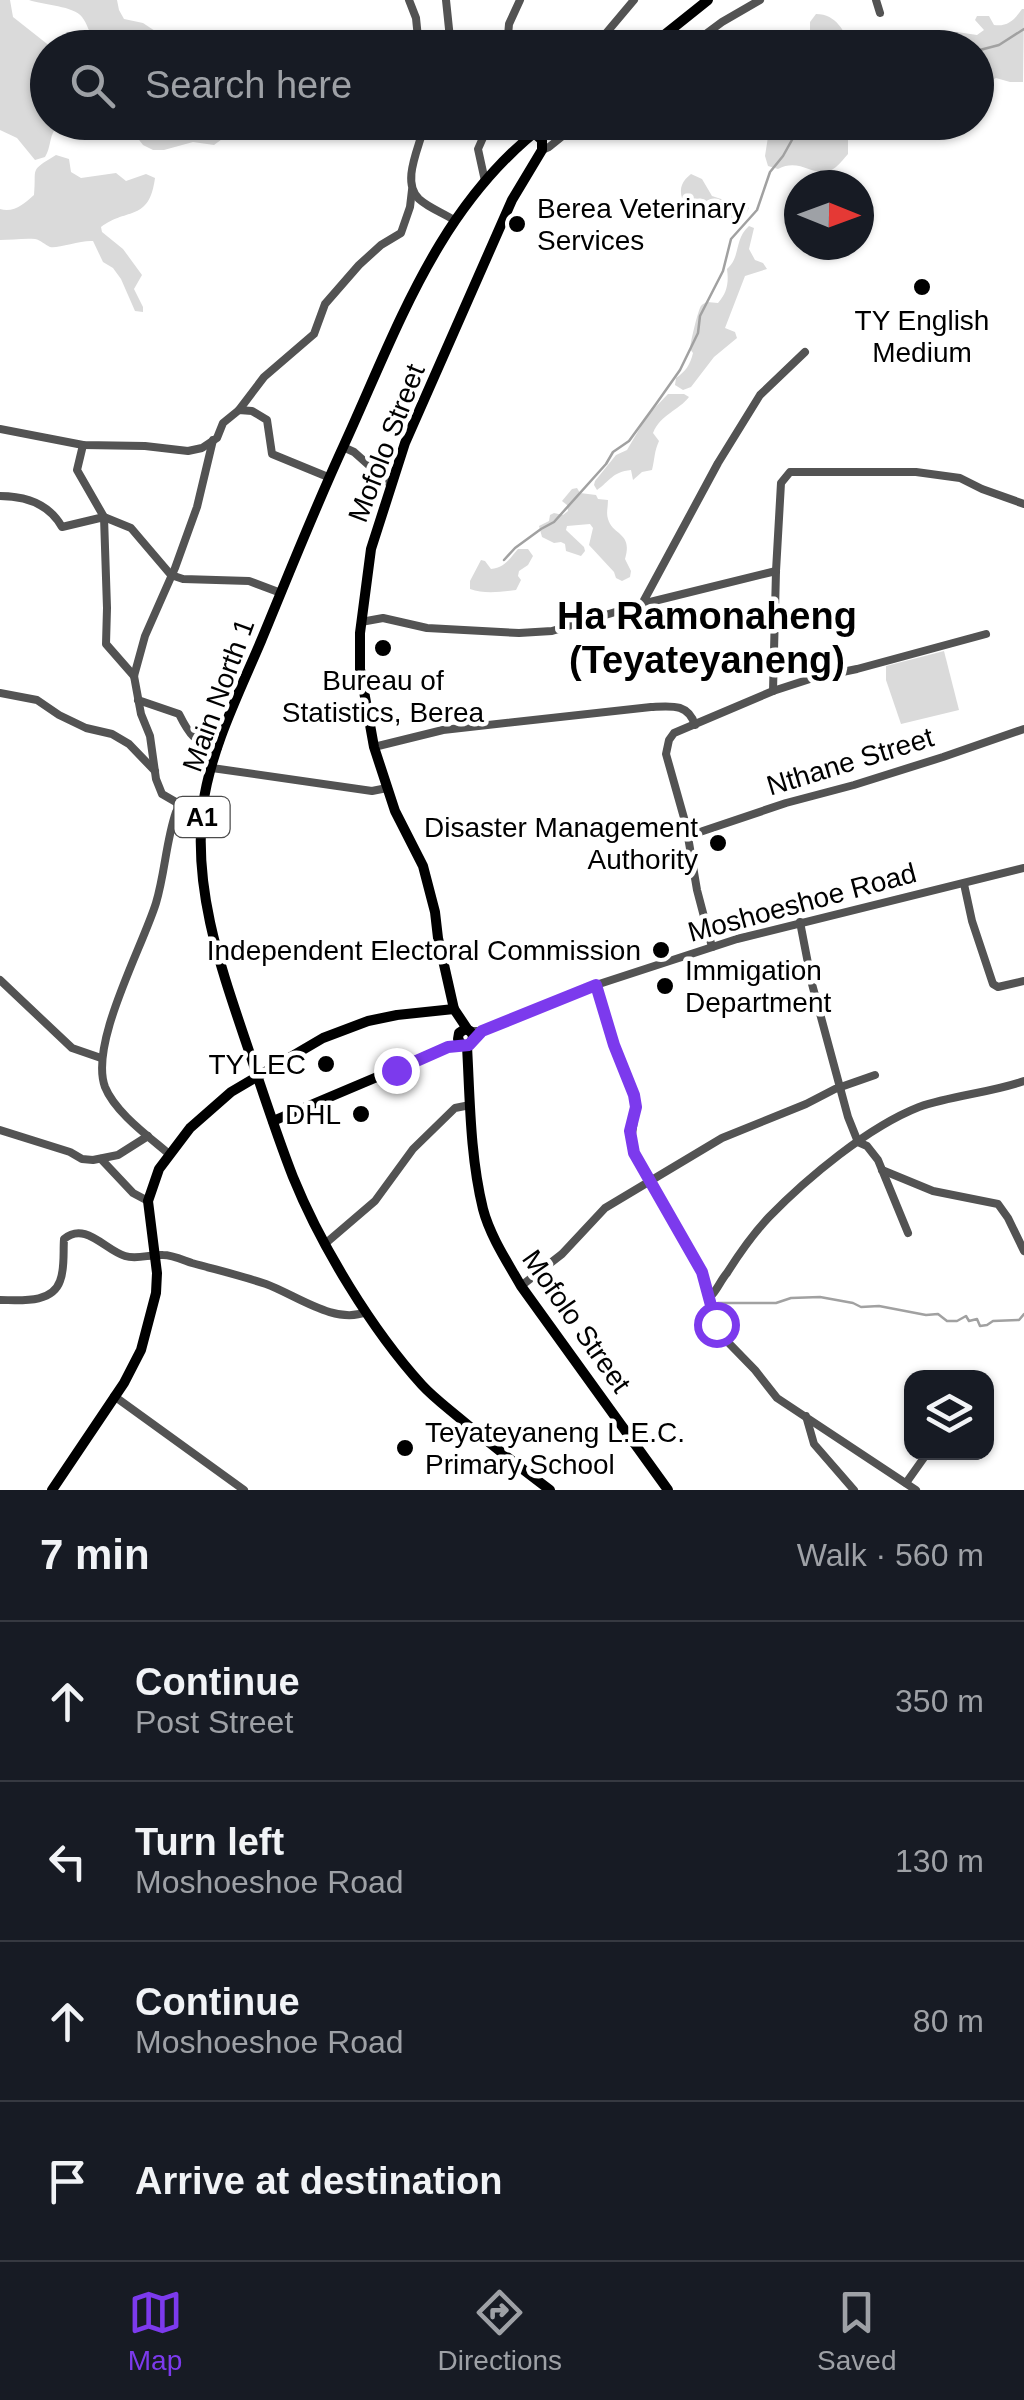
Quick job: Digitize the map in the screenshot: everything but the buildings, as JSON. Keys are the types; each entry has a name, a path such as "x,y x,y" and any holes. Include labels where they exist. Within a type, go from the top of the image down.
{"main road":[{"path":"670,30 708,0"},
{"name":"Main North 1","path":"526,140 454,220 412,293 328,477 218,748 200,832 204,901 227,988 297,1187 326,1243 366,1312 424,1388 550,1490"},
{"path":"542,140 542,150"},
{"name":"Mofolo Street","path":"542,150 512,200 390,484 371,549 359,655 374,747 394,811 423,866 457,1014 467,1036 472,1144 484,1212 522,1286 668,1490"},
{"path":"52,1490 114,1396 146,1336 156,1294 148,1202 168,1154 199,1118 231,1092 322,1038 397,1015 457,1014"},
{"name":"Moshoeshoe Road","path":"272,1121 467,1036"}],"street":[{"path":"409,0 417,30"},
{"path":"446,0 449,30"},
{"path":"508,30 520,0"},
{"path":"609,30 634,0"},
{"path":"712,30 760,0"},
{"path":"876,0 880,14"},
{"path":"204,801 181,804 162,794 134,676 145,636 197,507 213,440 264,377 314,334 325,304 359,266 401,233 410,207 411,178 420,140"},
{"path":"482,140 478,150 485,181"},
{"path":"542,150 558,140"},
{"path":"412,190 421,201 454,220"},
{"path":"642,604 760,395 805,352"},
{"path":"239,410 252,411 267,420 272,454 328,477"},
{"path":"0,429 83,446 188,450 202,448 213,440"},
{"path":"83,446 77,470 104,517 106,644 134,676"},
{"path":"343,447 390,484"},
{"path":"773,691 781,483 790,472 925,473 960,478 1024,504"},
{"path":"0,496 16,496 42,505 62,526 104,517 131,528 171,575 249,582 281,593"},
{"path":"361,622 382,618 427,628 552,631 776,570"},
{"path":"712,947 666,754 674,733 813,678 986,634"},
{"path":"0,693 37,700 86,728 112,734 129,744 155,771"},
{"path":"138,700 179,714 196,741 218,748"},
{"path":"374,747 443,730 652,707 679,706 688,710 695,725"},
{"name":"Nthane Street","path":"688,836 1024,729"},
{"path":"212,768 372,791 386,788"},
{"path":"168,1154 114,1103 104,1085 101,1058 156,902 173,821 181,804"},
{"name":"Moshoeshoe Road","path":"467,1036 596,985 712,947 1024,868"},
{"path":"964,884 993,984 1024,980"},
{"path":"800,922 812,984 858,1142 872,1150 908,1233"},
{"path":"0,980 72,1048 101,1058"},
{"path":"596,985 634,1095 636,1107 630,1142 702,1272 718,1332 777,1398 916,1490"},
{"path":"522,1286 562,1254 605,1208 722,1138 875,1075"},
{"path":"710,1298 765,1222 858,1142 922,1106 1024,1081"},
{"path":"326,1243 374,1200 413,1149 454,1108 470,1105"},
{"path":"0,1130 82,1159 118,1155 148,1136"},
{"path":"101,1159 133,1194 148,1202"},
{"path":"882,1169 933,1191 998,1204 1024,1252"},
{"path":"0,1300 36,1299 53,1291 60,1284 64,1239 68,1234 78,1233 122,1256 164,1254 268,1285 328,1310 354,1317 366,1312"},
{"path":"114,1396 244,1490"},
{"path":"806,1416 814,1444 854,1490"},
{"path":"906,1484 922,1460"}],"shaded area":[{"path":"0,0 10,0 13,17 30,30 30,140 51,140 45,157 35,160 17,138 0,130"},
{"path":"29,0 117,0 124,19 154,30 89,30 84,19 72,10"},
{"path":"1024,9 1023,82 994,79 994,30 984,30 975,20 977,16 989,16 994,25 1003,25"},
{"path":"816,14 823,15 835,20 843,30 810,30"},
{"path":"139,140 221,140 214,145 193,142 164,150 143,145"},
{"path":"768,140 848,140 848,154 831,170 768,166"},
{"path":"56,155 69,159 71,172 81,178 116,173 126,181 146,174 155,178 142,208 101,227 142,275 134,289 143,312 135,311 121,279 103,262 93,241 50,247 35,239 0,240 0,209 14,209 34,195 36,171"},
{"path":"691,174 702,179 712,196 729,205 736,206 741,199 745,200 749,208 744,216 734,221 708,205 682,198 682,185"},
{"path":"749,226 754,228 749,249 767,269 745,276 725,328 735,332 737,338 714,357 691,387 683,390 675,385 676,378 692,357 690,346 700,309 707,302 718,303 723,295 727,269"},
{"path":"668,394 689,397 660,421 653,433 659,441 652,470 633,480 631,470 620,473 597,490 595,481 616,455 627,450 647,416"},
{"path":"577,488 580,493 608,500 608,519 626,544 630,577 622,581 616,578 589,545 593,528 590,524 567,526 566,530 584,547 581,556 566,551 561,542 542,537 539,526 549,521 550,515 568,511 562,501"},
{"path":"518,549 528,549 533,556 519,571 521,580 516,590 470,589 481,560 491,569 500,567"},
{"path":"944,651 959,710 901,724 886,680 886,666"}],"waterway":[{"path":"994,46 1024,29"},
{"path":"504,560 554,522 613,452 629,441 680,370 698,333 700,316 723,271 731,239 757,210 770,172 792,140"},
{"path":"718,1303 776,1303 820,1297 861,1307 938,1314 947,1321 966,1316 969,1321 977,1319 980,1326 1019,1320 1024,1314"}],"place":[{"name":"Berea Veterinary Services","path":"517,224"},
{"name":"TY English Medium","path":"922,287"},
{"name":"Bureau of Statistics, Berea","path":"383,648"},
{"name":"Disaster Management Authority","path":"718,843"},
{"name":"Independent Electoral Commission","path":"661,950"},
{"name":"Immigation Department","path":"665,986"},
{"name":"TY LEC","path":"326,1064"},
{"name":"DHL","path":"361,1114"},
{"name":"Teyateyaneng L.E.C. Primary School","path":"405,1448"}],"district":[{"name":"Ha Ramonaheng (Teyateyaneng)","path":"707,638"}],"route":[{"path":"396,1070 448,1047 467,1046 482,1031 596,985 634,1095 636,1107 630,1142 702,1272 716,1324"}]}
